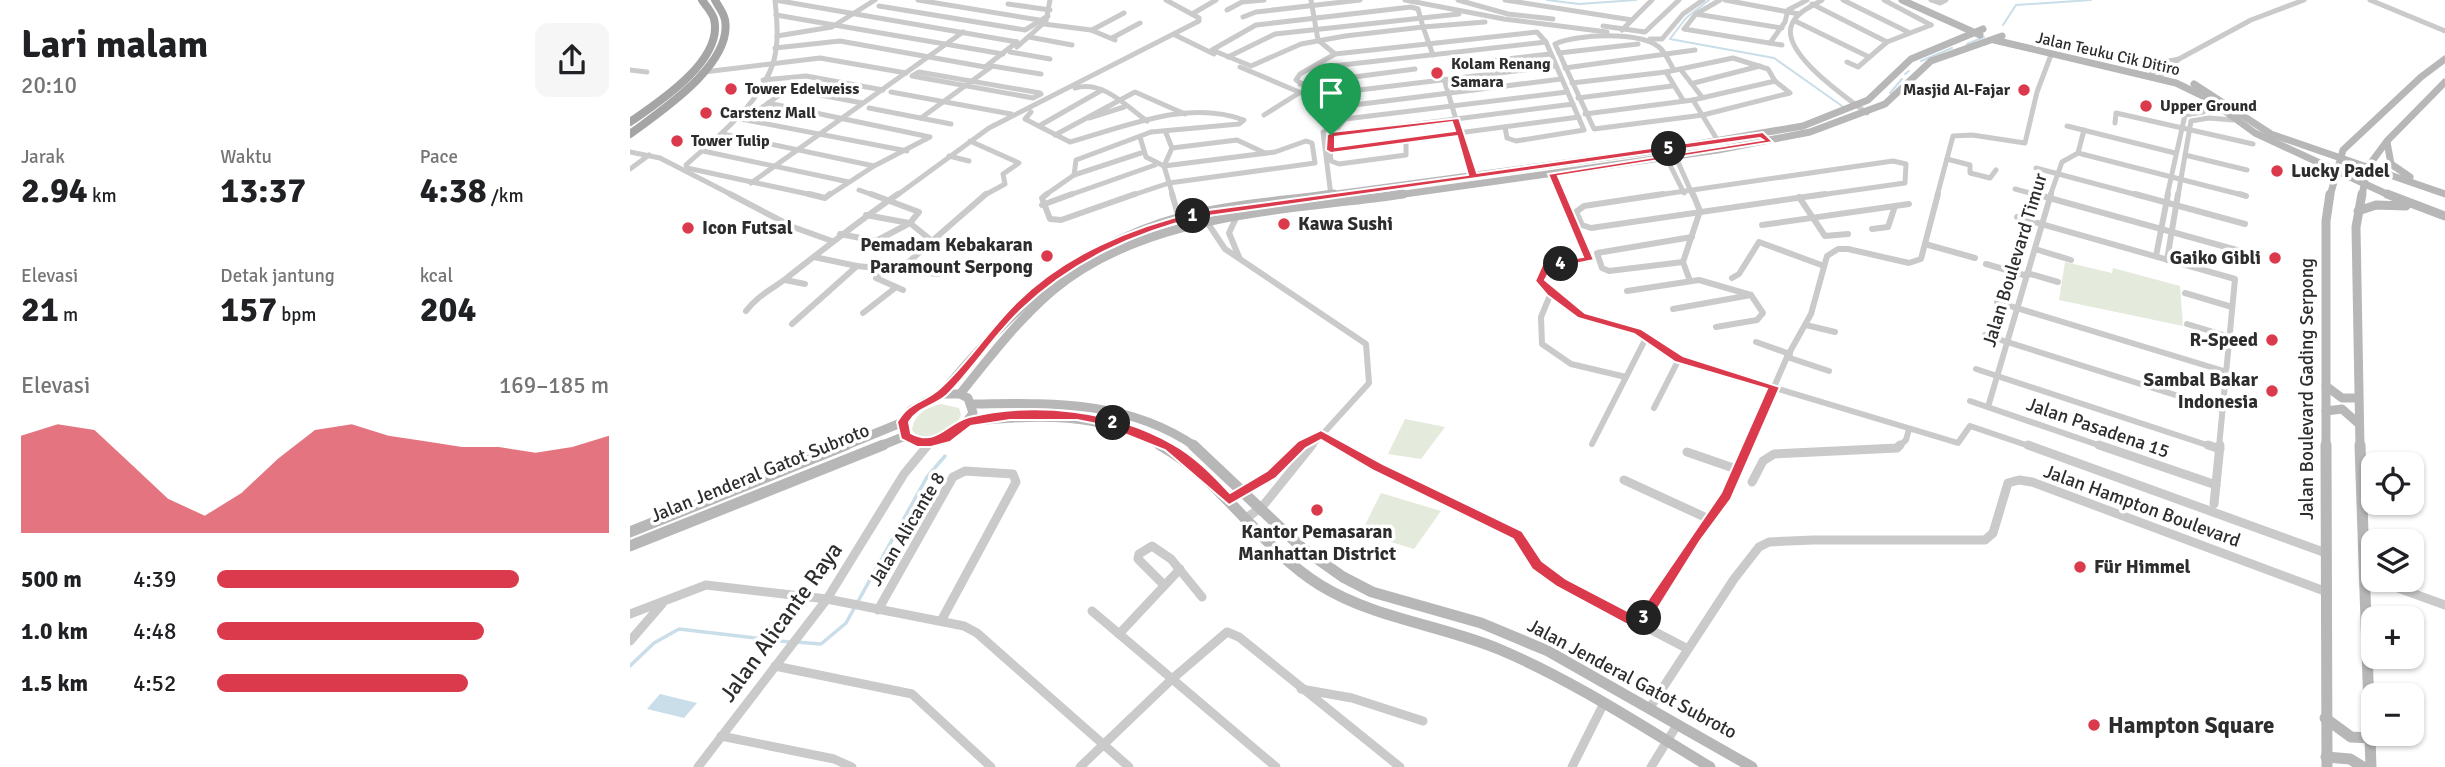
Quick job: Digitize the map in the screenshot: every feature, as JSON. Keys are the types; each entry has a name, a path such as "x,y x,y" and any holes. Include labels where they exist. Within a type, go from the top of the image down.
{"main road":[{"path":"630,122 692,73 710,47 716,21 702,0"},
{"path":"630,134 678,97 704,72 721,48 727,19 715,0"},
{"path":"716,21 727,19"}],"street":[{"path":"768,103 928,134 927,141 874,166 821,198 687,168 687,165 723,134 754,94 773,63 777,36 775,0 1017,42 1006,53"},
{"path":"777,36 837,24 874,2 885,0"},
{"path":"918,0 1091,30 1114,39 1140,23"},
{"path":"920,118 1029,37 1049,13 1050,0"},
{"path":"746,311 747,306 760,295 785,280 840,234 936,169 949,156 993,126 1108,65 1197,23 1199,18 1166,0"},
{"path":"1192,14 1216,0"},
{"path":"1227,9 1242,2 1264,0"},
{"path":"1243,17 1254,12 1311,3 1360,0"},
{"path":"1405,0 1504,19 1572,26 1658,40 1703,0"},
{"path":"1458,0 1515,15 1646,32 1679,0"},
{"path":"1505,0 1523,5 1632,20"},
{"path":"1622,30 1652,0"},
{"path":"1782,45 1685,29 1696,14 1724,0 1800,13"},
{"path":"1767,0 1775,7"},
{"path":"1788,10 1822,0"},
{"path":"1843,0 1908,32"},
{"path":"1847,62 1857,66 1887,42 1931,25 1884,0"},
{"name":"Jalan Teuku Cik Ditiro","path":"1902,0 1980,32 2051,55 2156,74 2186,87 2214,104 2233,120 2335,172 2424,209"},
{"name":"Jalan Teuku Cik Ditiro","path":"1918,0 1980,32"},
{"path":"1931,0 1938,3 1946,0"},
{"path":"2156,74 2251,20 2304,0"},
{"path":"2370,0 2445,31"},
{"path":"2379,0 2391,7"},
{"path":"874,2 1025,30 1041,22"},
{"path":"1810,2 1800,13 1791,39 1798,58 1867,114"},
{"path":"1810,2 1887,42"},
{"path":"1311,3 1318,40 1335,54"},
{"path":"1007,4 1049,13"},
{"path":"1515,15 1523,5"},
{"path":"1433,55 1429,43 1424,29 1420,18 1418,9 1412,7 1256,25 1214,46 1212,50 1251,66 1298,45 1318,40 1424,29 1485,22"},
{"path":"1770,43 1782,28 1788,10"},
{"path":"1091,30 1124,13"},
{"path":"1228,57 1271,36 1459,14"},
{"path":"1696,14 1782,28"},
{"path":"776,15 1050,59"},
{"path":"1796,21 1867,56"},
{"path":"840,41 858,29"},
{"path":"1346,119 1338,107 1300,84 1297,77 1335,54 1533,31 1540,33 1546,42 1573,104 1592,128 1703,115 1790,94 1790,91 1775,81 1770,70 1729,58 1674,71 1572,83"},
{"path":"751,183 964,32"},
{"path":"960,394 1039,302 1132,239 1236,213 1331,196 1416,188 1473,177 1553,174 1670,153 1718,141 1766,139 1857,106 1882,89 1911,59 1980,32"},
{"path":"1175,35 1331,110 1339,121 1323,132 1331,196"},
{"path":"1504,127 1507,138 1516,141 1584,131 1577,98 1556,42 1606,35 1648,42 1657,45 1674,71"},
{"path":"1029,37 1072,45"},
{"path":"941,394 982,344 1041,287 1089,255 1180,218 1236,213 1766,139 1867,114 1898,95 1923,66 1999,38"},
{"name":"Jalan Teuku Cik Ditiro","path":"1999,38 2156,74 2213,94 2243,118 2274,135 2429,188"},
{"path":"775,48 840,41 1041,74"},
{"path":"1311,68 1546,42"},
{"path":"1559,53 1648,42"},
{"path":"1952,42 1962,46 1962,50"},
{"path":"1565,68 1695,50"},
{"path":"1452,52 1460,77"},
{"path":"1457,65 1550,54"},
{"path":"1640,624 1723,501 1739,470 1774,387 1806,325 1827,256 1838,249 1916,262 1921,259 1954,135 2025,143 2036,92 2051,55"},
{"path":"1413,57 1420,82"},
{"path":"704,72 820,58 906,73"},
{"path":"2156,74 2177,64 2179,59"},
{"name":"Jalan Boulevard Gading Serpong","path":"2327,762 2326,221 2335,172 2343,150 2430,68 2445,59"},
{"path":"1318,95 1556,66"},
{"path":"1694,83 1760,66"},
{"path":"2430,68 2444,81"},
{"path":"630,69 647,72"},
{"path":"1300,84 1415,69"},
{"path":"1681,69 1702,97"},
{"path":"968,83 912,76 919,72 968,83 1033,98 1041,94 968,83"},
{"path":"1666,72 1672,86 1683,100"},
{"path":"763,80 806,76 883,90"},
{"path":"2421,77 2444,81"},
{"path":"1444,79 1473,177"},
{"path":"1338,107 1561,79"},
{"path":"1331,150 1693,100 1775,81"},
{"path":"2367,529 2358,398 2358,211 2362,183 2367,168 2387,141 2444,81"},
{"path":"1074,175 1080,158 1151,132 1166,134 1244,122 1242,118 1222,111 1185,114 1147,121 1128,123 1073,142 1024,117 1084,84 1102,90 1147,121 1151,132"},
{"path":"1577,98 1672,86"},
{"path":"754,94 787,89 862,103"},
{"path":"746,119 787,89"},
{"path":"1882,89 1898,95"},
{"path":"1038,125 1102,90"},
{"path":"891,92 1011,114"},
{"path":"1406,140 1406,155 1339,164 1331,161 1331,135 1346,119 1567,92"},
{"path":"1055,135 1117,100 1143,93 1185,114"},
{"path":"1264,115 1300,93"},
{"path":"1693,100 1718,141"},
{"path":"1331,135 1573,104"},
{"path":"2156,256 2180,128 2185,115 2203,112 2214,104"},
{"path":"1089,118 1124,107"},
{"path":"869,108 951,124"},
{"path":"2203,112 2208,118"},
{"path":"2115,123 2116,113 2253,144"},
{"path":"736,118 907,151"},
{"path":"2167,260 2191,121 2243,118"},
{"path":"2067,126 2175,153"},
{"path":"2084,130 2078,153 2246,196"},
{"path":"723,134 874,166"},
{"path":"1166,134 1172,148 1164,166 1180,218"},
{"path":"1140,137 1141,153 1155,165"},
{"path":"900,270 976,200 1007,183 1003,174 1019,163 971,141"},
{"path":"1172,148 1237,141 1266,153"},
{"path":"1042,205 1155,165 1266,153 1306,141 1312,143 1315,163 1310,166 1169,183 1055,221 1049,219 1042,205 1046,193 1074,175 1141,153"},
{"path":"2387,141 2385,156 2392,166 2429,188 2445,194"},
{"path":"702,151 849,182"},
{"path":"630,152 650,154 793,227 832,241"},
{"path":"1670,153 1692,190 1692,198"},
{"path":"1670,153 1668,163 1683,191 1692,198 1700,211 1683,262 1690,281"},
{"name":"Jalan Boulevard Timur","path":"1988,407 2057,174 2062,162 2078,153"},
{"path":"630,169 650,154"},
{"path":"2185,155 2247,170"},
{"path":"949,156 969,162"},
{"path":"1947,159 1970,165 1970,173 1984,178 1990,177 1996,170"},
{"path":"1900,161 1906,164 1908,176 1908,181 1902,183 1587,228 1582,225 1576,212 1580,207 1692,190 1900,161"},
{"path":"2036,168 2245,224"},
{"path":"1553,174 1589,260 1547,266 1540,281 1551,293 1588,318 1647,336 1655,345 1679,359 1958,443 1965,429 1978,427 2326,553"},
{"path":"2015,189 2244,252"},
{"path":"840,234 876,241 910,223 919,212 859,190"},
{"path":"1799,197 1825,236 1848,234"},
{"path":"1762,225 1909,204"},
{"path":"2358,211 2385,204 2424,209 2445,216"},
{"path":"1872,229 1888,227 1895,206"},
{"path":"1236,213 1229,233 1239,257"},
{"path":"866,215 910,223 932,241"},
{"path":"2017,217 2235,279 2214,504"},
{"path":"1207,222 1225,249 1366,344 1369,383 1321,434 1262,507 1246,518"},
{"path":"1683,262 1609,271 1602,268 1598,257 1600,250 1692,237"},
{"path":"1731,278 1739,274 1759,242 1824,266"},
{"path":"1925,244 1975,258"},
{"path":"2035,249 2071,260"},
{"path":"814,257 857,266 938,274"},
{"path":"1986,264 2058,282"},
{"path":"792,324 857,266"},
{"path":"863,313 899,289 875,277 884,268"},
{"path":"785,280 806,284"},
{"path":"1627,291 1705,281 1751,295 1763,313 1761,317 1716,327"},
{"path":"1551,293 1541,317 1542,344 1555,358 1571,367 1626,377"},
{"path":"2185,293 2232,307"},
{"path":"1673,309 1751,295"},
{"path":"1997,302 2227,372"},
{"path":"2187,324 2230,337"},
{"path":"1806,325 1835,332"},
{"path":"1985,335 2223,410"},
{"path":"1592,444 1647,336"},
{"path":"1756,342 1829,371"},
{"path":"1654,408 1679,359"},
{"path":"1976,369 2220,449"},
{"path":"2326,386 2342,398 2358,398"},
{"path":"903,422 905,436 917,442 946,439 968,422 973,404 960,394 941,394"},
{"name":"Jalan Jenderal Gatot Subroto","path":"630,532 903,422 911,410 941,394"},
{"name":"Jalan Pasadena 15","path":"1970,401 2216,485"},
{"name":"Jalan Jenderal Gatot Subroto","path":"973,404 1069,403 1149,421 1192,443 1244,489 1302,548 1343,578 1372,592 1416,607 1481,623 1548,651 1752,767"},
{"path":"2326,411 2342,409 2359,424"},
{"name":"Jalan Jenderal Gatot Subroto","path":"968,422 1037,414 1077,415 1104,421 1169,447 1205,474 1295,567 1334,593 1405,621 1500,649 1539,667 1710,767"},
{"path":"1752,482 1763,461 1774,454 1891,449 1902,445 1909,429"},
{"path":"1229,500 1271,475 1302,444 1321,434"},
{"path":"1321,434 1378,467 1518,535 1537,565 1553,577 1689,649"},
{"name":"Jalan Jenderal Gatot Subroto","path":"630,546 905,436"},
{"name":"Jalan Alicante Raya","path":"914,460 917,442"},
{"name":"Jalan Alicante Raya","path":"698,767 827,599 914,460 931,442"},
{"path":"1687,452 1739,470"},
{"name":"Jalan Alicante 8","path":"878,610 953,477 965,471 1013,474 1016,482 941,621"},
{"path":"1624,480 1709,519"},
{"name":"Jalan Hampton Boulevard","path":"1649,709 1734,579 1759,547 1769,542 1813,540 1984,540 1993,533 2008,483 2019,480 2045,486 2327,592"},
{"path":"1163,584 1138,559 1139,554 1156,546 1180,569 1202,597"},
{"path":"1119,634 1163,584 1180,569"},
{"path":"630,614 706,585 827,599 941,621 977,633 1129,767"},
{"path":"2371,592 2371,683"},
{"path":"2411,592 2445,604"},
{"path":"630,641 662,604"},
{"path":"1092,611 1276,767"},
{"path":"1080,767 1172,679 1227,632 1239,637 1300,689 1400,766"},
{"path":"779,662 912,694 921,699 991,767"},
{"path":"1300,689 1352,698 1423,721"},
{"path":"1572,767 1603,705"},
{"path":"2325,718 2351,737 2361,738"},
{"path":"1651,767 1677,725"},
{"path":"721,736 834,759 852,767"},
{"path":"2371,746 2371,767"},
{"path":"2327,762 2350,759 2363,767"}],"shaded area":[{"path":"2065,262 2112,273 2113,268 2180,286 2183,326 2059,300"},
{"path":"941,404 959,408 961,415 958,421 944,434 917,436 912,430 918,416"},
{"path":"1405,419 1445,427 1421,459 1388,454"},
{"path":"1381,493 1441,511 1414,549 1361,533"}],"water":[{"path":"660,694 697,703 684,718 647,709"}],"waterway":[{"path":"1547,0 1579,4 1636,0"},
{"path":"1709,0 1686,18 1670,39 1774,58 1842,106"},
{"path":"2003,25 2016,5 2091,0"},
{"path":"1967,44 1984,37"},
{"path":"1921,61 1952,48"},
{"path":"1905,74 1909,71"},
{"path":"1890,93 1902,79"},
{"path":"796,642 821,644 846,623 927,477 945,456"},
{"path":"630,666 654,643 679,629 789,642"}],"place":[{"name":"Kolam Renang Samara","path":"1437,73"},
{"name":"Tower Edelweiss","path":"731,89"},
{"name":"Masjid Al-Fajar","path":"2024,90"},
{"name":"Upper Ground","path":"2146,106"},
{"name":"Carstenz Mall","path":"706,113"},
{"name":"Tower Tulip","path":"677,141"},
{"name":"Lucky Padel","path":"2277,171"},
{"name":"Kawa Sushi","path":"1284,224"},
{"name":"Icon Futsal","path":"688,228"},
{"name":"Pemadam Kebakaran Paramount Serpong","path":"1047,256"},
{"name":"Gaiko Gibli","path":"2275,258"},
{"name":"R-Speed","path":"2272,340"},
{"name":"Sambal Bakar Indonesia","path":"2272,391"},
{"name":"Kantor Pemasaran Manhattan District","path":"1317,510"},
{"name":"Für Himmel","path":"2080,567"},
{"name":"Hampton Square","path":"2094,725"}],"route":[{"path":"1331,135 1331,150 1460,133 1473,177 1763,135 1769,142 1553,174 1589,260 1547,266 1540,281 1551,293 1581,316 1637,331 1647,336 1664,352 1679,359 1774,387 1739,470 1720,507 1696,537 1640,624 1561,583 1537,565 1518,535 1378,467 1321,434 1302,444 1271,475 1229,500 1205,474 1169,447 1126,428 1077,415 1010,415 968,422 946,439 924,443 905,436 903,422 911,410 925,400 941,394 982,344 1018,307 1041,287 1104,247 1161,223 1201,214 1473,177 1456,119 1331,135"}]}
